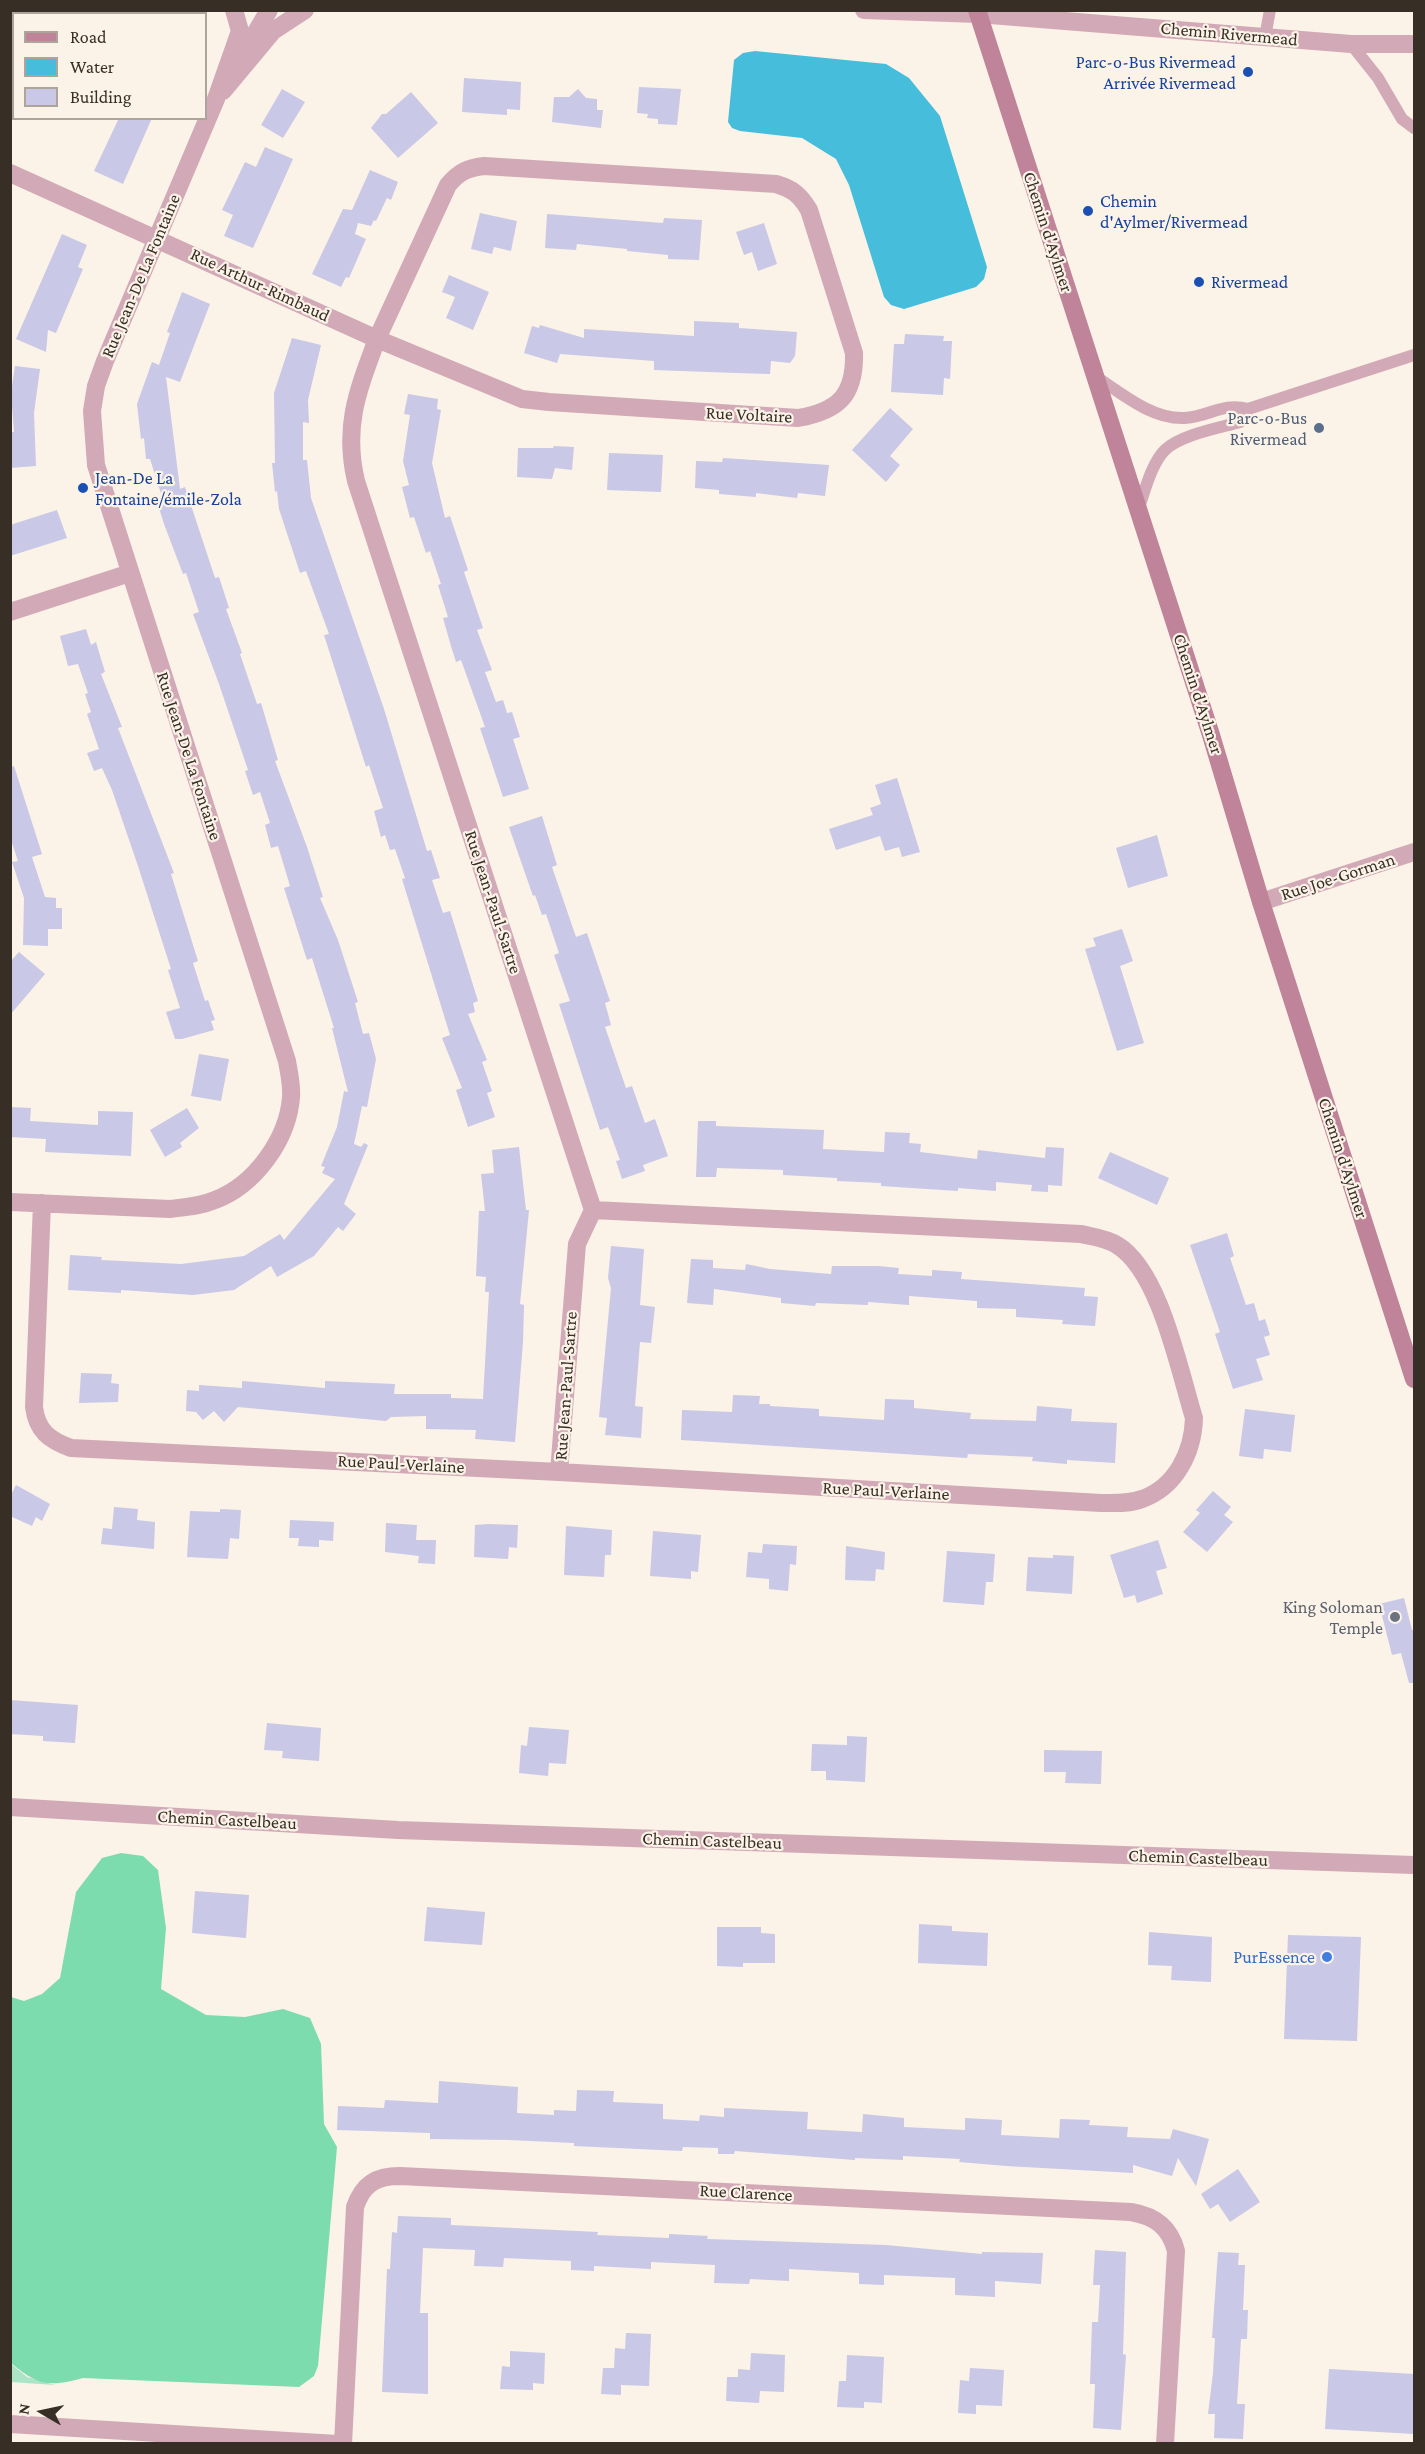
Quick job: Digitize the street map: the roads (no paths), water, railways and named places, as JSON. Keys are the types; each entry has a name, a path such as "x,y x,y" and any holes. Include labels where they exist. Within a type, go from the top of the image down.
{"main road":[{"name":"Chemin d'Aylmer","path":"977,12 1211,735 1261,902 1414,1379"}],"street":[{"name":"Rue Jean-De La Fontaine","path":"10,1202 170,1209 196,1206 218,1199 241,1185 269,1155 280,1137 291,1098 287,1061 96,465 92,411 96,386 105,361 216,99 240,31 234,10"},
{"name":"Rue Jean-De La Fontaine","path":"216,99 269,10"},
{"name":"Rue Jean-De La Fontaine","path":"216,99 273,31 305,10"},
{"name":"Chemin Rivermead","path":"864,10 977,12 1351,44 1414,44"},
{"name":"Rue Voltaire","path":"484,166 756,183 790,188 801,196 809,210 854,353 854,371 851,386 833,407 818,415 798,418 561,403 522,399 377,339 448,185 457,174 468,168 484,166"},
{"name":"Rue Arthur-Rimbaud","path":"10,173 377,339"},
{"name":"Rue Jean-Paul-Sartre","path":"377,339 352,414 350,457 593,1210 577,1244 559,1472"},
{"path":"10,612 130,573"},
{"name":"Rue Joe-Gorman","path":"1261,902 1414,852"},
{"name":"Rue Paul-Verlaine","path":"42,1203 34,1407 36,1423 56,1443 71,1448 1125,1503 1142,1499 1160,1490 1181,1468 1194,1435 1194,1418 1152,1285 1130,1255 1116,1244 1081,1234 593,1210"},
{"name":"Chemin Castelbeau","path":"10,1808 398,1830 1414,1865"},
{"name":"Rue Clarence","path":"343,2444 355,2207 367,2185 377,2179 400,2176 1131,2212 1152,2217 1169,2232 1176,2251 1165,2444"},
{"path":"10,2424 337,2444"}],"lane":[{"path":"1266,37 1270,10"},
{"path":"1351,44 1378,78 1402,119 1414,128"},
{"path":"1095,376 1145,408 1166,416 1185,418 1232,405 1248,409 1414,355"},
{"path":"1138,510 1155,465 1165,449 1191,436 1240,422 1248,409"}],"water":[{"path":"755,51 886,64 909,78 940,116 987,267 984,279 976,287 904,309 891,305 884,297 849,185 836,159 802,138 740,131 732,128 728,122 734,60 743,53"}],"place":[{"name":"Parc-o-Bus Rivermead Arrivée Rivermead","path":"1248,72"},
{"name":"Chemin d'Aylmer/Rivermead","path":"1088,211"},
{"name":"Rivermead","path":"1199,282"},
{"name":"Parc-o-Bus Rivermead","path":"1319,428"},
{"name":"Jean-De La Fontaine/émile-Zola","path":"83,488"},
{"name":"King Soloman Temple","path":"1395,1617"},
{"name":"PurEssence","path":"1327,1957"}]}
